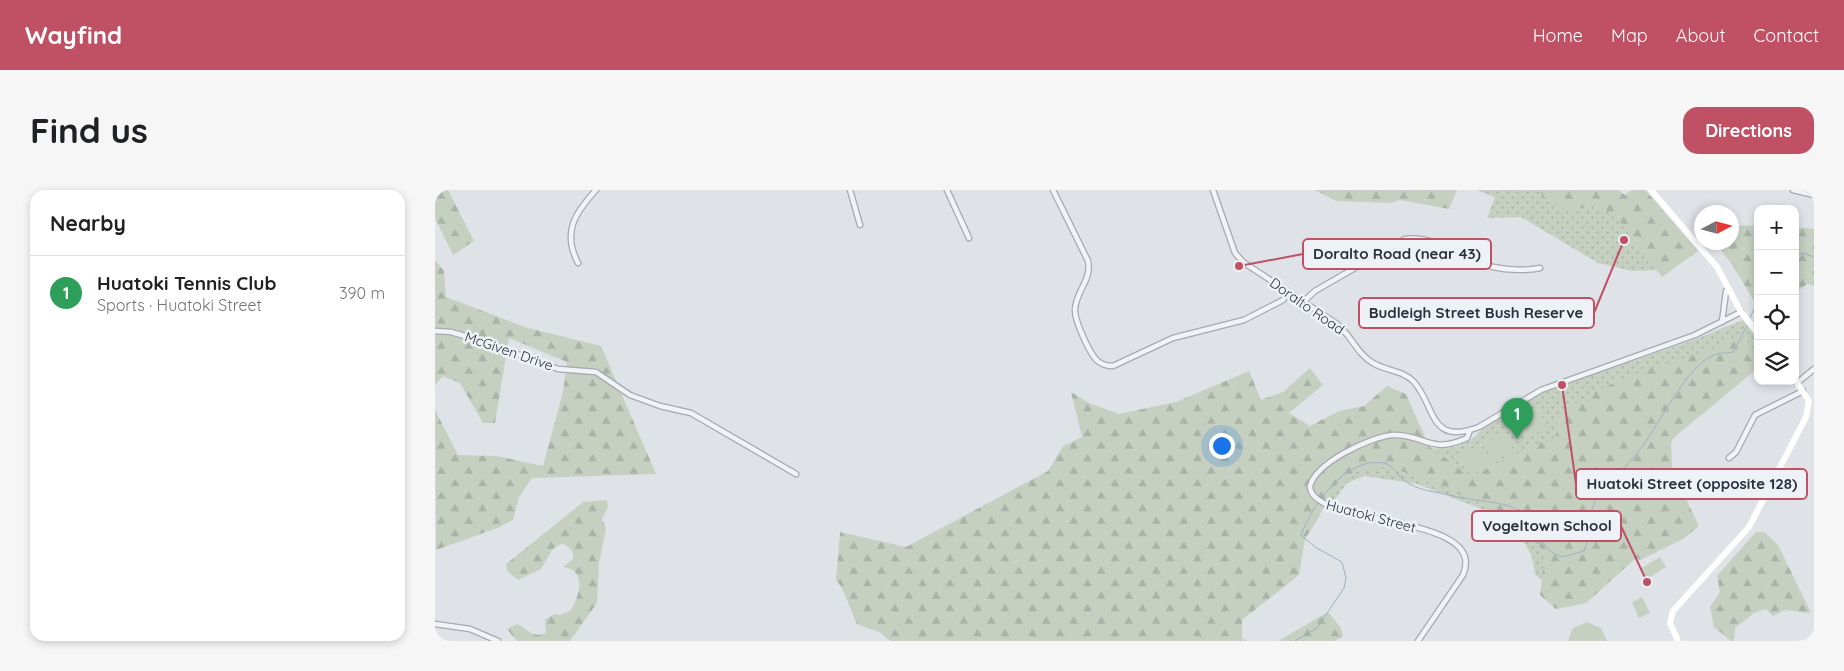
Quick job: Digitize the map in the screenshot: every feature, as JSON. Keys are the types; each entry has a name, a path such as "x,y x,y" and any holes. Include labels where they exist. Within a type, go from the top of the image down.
{"main road":[{"path":"1651,190 1717,267 1743,314 1754,328"},
{"path":"1677,641 1671,628 1671,615 1753,520 1808,413 1809,405 1799,385"}],"street":[{"path":"578,263 572,252 573,222 579,210 596,190"},
{"path":"850,190 860,225"},
{"path":"947,190 947,194 969,238"},
{"path":"1053,190 1088,261 1089,272 1076,301 1075,315 1095,358 1103,364 1113,366 1173,338 1244,320 1283,300 1289,292"},
{"name":"Doralto Road","path":"1213,190 1235,254 1345,330 1361,353 1373,363 1401,373 1414,382 1433,418 1443,428 1453,431 1470,430"},
{"path":"1793,190 1814,194"},
{"path":"1303,302 1315,291 1405,240 1416,238 1438,243 1493,266 1531,270 1540,268"},
{"path":"1722,322 1726,291 1728,289"},
{"name":"Huatoki Street","path":"1418,641 1463,575 1466,565 1462,550 1447,539 1397,522 1329,508 1313,498 1309,490 1313,477 1330,462 1360,446 1392,436 1408,437 1430,445 1444,446 1467,438 1470,430 1554,384 1686,338 1743,314"},
{"name":"McGiven Drive","path":"435,331 451,332 482,341 558,369 596,372 630,395 659,406 691,412 796,474"},
{"path":"1799,379 1814,369"},
{"path":"1729,458 1736,452 1755,415 1803,391"},
{"path":"435,624 470,628 498,641"}],"green space":[{"path":"435,190 448,190 474,241 453,255 435,218"},
{"path":"1315,190 1457,190 1449,209 1400,200 1390,203 1336,201"},
{"path":"1476,190 1618,190 1625,195 1632,190 1645,190 1694,246 1694,250 1698,251 1669,270 1632,271 1598,263 1521,217 1487,218 1495,197"},
{"path":"1539,190 1618,190 1625,195 1632,190 1645,190 1694,246 1694,250 1698,251 1662,277 1616,217 1593,201 1572,213 1545,200"},
{"path":"1739,225 1754,226 1754,301 1721,250 1739,250"},
{"path":"1799,227 1814,229 1814,286 1807,284 1799,290"},
{"path":"435,260 444,271 446,297 528,328 601,346 656,474 532,478 519,497 513,520 500,527 436,550 435,410 458,455 497,456 543,466 563,392 567,362 509,338 495,423 483,423 460,383 443,376 435,385"},
{"path":"1743,320 1754,335 1754,358 1686,403 1663,465 1546,584 1535,574 1532,557 1525,544 1500,522 1479,508 1417,484 1365,476 1347,483 1334,501 1315,490 1316,481 1429,449 1455,447 1470,441 1492,420 1535,395 1691,341"},
{"path":"1740,334 1754,350 1754,371 1671,440 1672,470 1699,526 1683,539 1640,560 1636,558 1586,603 1556,609 1540,595 1544,560 1538,540 1502,512 1399,470 1382,467 1368,468 1353,473 1333,487 1318,519 1305,539 1299,575 1242,620 1242,638 1247,641 890,641 881,633 857,624 842,588 836,580 840,532 906,547 1048,471 1063,446 1082,437 1071,392 1089,403 1119,414 1176,402 1249,371 1261,400 1283,392 1310,368 1323,385 1289,413 1310,426 1339,411 1364,406 1387,386 1406,394 1429,446 1471,477 1529,447 1556,437 1557,420 1566,409 1598,390 1640,372 1712,349"},
{"path":"1537,406 1542,415 1521,428 1516,419"},
{"path":"1543,417 1548,426 1527,439 1521,429"},
{"path":"1503,430 1508,439 1487,452 1481,442"},
{"path":"1509,440 1514,450 1493,462 1488,453"},
{"path":"1480,444 1485,453 1464,466 1458,456"},
{"path":"1486,454 1491,464 1470,476 1465,467"},
{"path":"607,500 608,507 602,519 606,528 599,563 597,603 570,641 517,641 507,629 517,624 534,634 541,635 546,633 545,620 554,614 560,615 570,611 577,598 579,584 576,573 571,569 563,567 573,559 573,553 571,549 562,543 552,550 541,569 518,580 507,571 506,564 583,502"},
{"path":"1756,532 1764,532 1778,545 1811,613 1785,610 1773,616 1766,609 1754,613 1735,628 1734,641 1731,641 1714,627 1710,607 1720,592 1717,576"},
{"path":"1660,557 1666,567 1646,580 1640,569"},
{"path":"1642,597 1650,613 1639,618 1632,602"},
{"path":"1328,612 1341,628 1343,637 1334,641 1278,641"},
{"path":"1587,622 1601,628 1607,641 1568,641 1573,628"}],"waterway":[{"path":"1799,254 1803,253 1814,257"},
{"path":"1750,318 1754,309"},
{"path":"1295,641 1317,628 1344,588 1346,578 1342,562 1315,547 1301,535 1313,510 1322,497 1344,475 1357,467 1370,463 1384,463 1415,487 1501,504 1519,510 1530,519 1546,547 1562,557 1584,551 1592,509 1598,496 1643,446 1692,372 1714,355 1733,352 1748,324"}],"place":[{"name":"Budleigh Street Bush Reserve","path":"1624,240"},
{"name":"Doralto Road (near 43)","path":"1239,266"},
{"name":"Huatoki Street (opposite 128)","path":"1562,385"},
{"name":"Huatoki Tennis Club","path":"1517,439"},
{"name":"Vogeltown School","path":"1647,582"}]}
